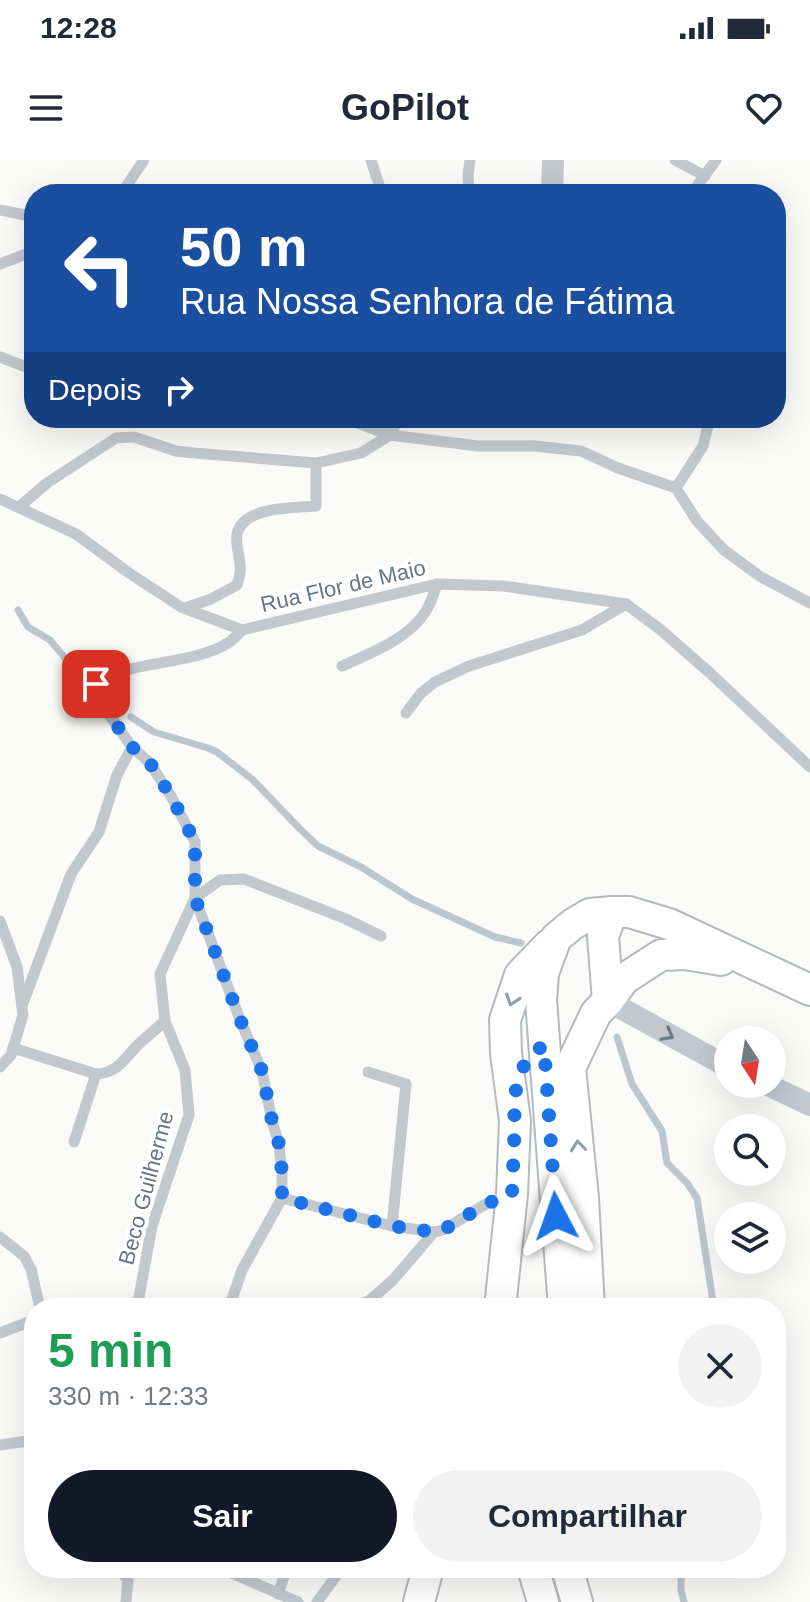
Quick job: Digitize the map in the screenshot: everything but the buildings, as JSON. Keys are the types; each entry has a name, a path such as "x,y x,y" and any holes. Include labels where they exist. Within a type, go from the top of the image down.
{"street":[{"path":"552,184 553,160"},
{"path":"602,1007 603,936 612,912"},
{"path":"501,1298 512,1194 515,1121 505,1020 520,975 556,938 590,914 629,912 669,924 796,984"},
{"path":"661,955 669,924"},
{"path":"556,938 543,973 541,1000 583,1198 588,1298"},
{"path":"564,1298 553,1061 624,979 661,955 714,958 796,984"},
{"path":"602,1007 714,1060"},
{"path":"513,1101 528,1057 553,1061"},
{"path":"786,1094 810,1105"},
{"path":"419,1602 425,1578"},
{"path":"535,1578 543,1602"},
{"path":"570,1578 577,1602"}],"lane":[{"path":"128,184 144,160"},
{"path":"371,160 379,184"},
{"path":"468,184 470,160"},
{"path":"675,160 705,176"},
{"path":"699,184 716,160"},
{"path":"0,210 24,215"},
{"path":"0,264 24,255"},
{"path":"0,357 24,366"},
{"path":"371,428 390,435 478,446 535,446 581,451 618,468 676,488 697,521 724,550 761,577 810,603"},
{"path":"19,507 47,483 116,438 134,437 176,451 316,463 361,453 390,435 394,428"},
{"path":"676,488 703,446 708,428"},
{"path":"185,608 237,585 241,569 237,533 249,517 266,511 316,506 316,463"},
{"name":"Rua Flor de Maio","path":"0,499 76,534 129,573 185,608 242,630 437,584 504,586 626,604 671,638 810,767"},
{"path":"342,666 386,647 416,622 427,610 437,584"},
{"path":"406,713 421,693 435,682 469,666 582,630 626,604"},
{"path":"232,1298 242,1270 282,1198 279,1144 262,1071 195,898 195,842 150,763 132,747 98,699 96,684 109,675 198,655 229,643 242,630"},
{"path":"22,1006 71,874 99,832 117,775 132,747"},
{"path":"195,898 220,880 244,879 381,936"},
{"name":"Beco Guilherme","path":"139,1298 152,1226 189,1115 185,1070 165,1021 160,974 195,898"},
{"path":"0,921 17,967 23,1015 11,1055 0,1067"},
{"path":"13,1048 103,1074 120,1066 165,1021"},
{"path":"368,1072 406,1084 392,1226"},
{"path":"74,1142 96,1074"},
{"path":"282,1198 392,1226 434,1232 512,1194"},
{"path":"372,1298 393,1280 434,1232"},
{"path":"0,1237 24,1256 31,1269 38,1298"},
{"path":"0,1333 24,1324"},
{"path":"0,1445 24,1441"},
{"path":"126,1602 129,1578"},
{"path":"242,1578 298,1602"},
{"path":"278,1594 284,1578"},
{"path":"317,1602 335,1578"}],"waterway":[{"path":"18,610 28,627 50,640 87,684"},
{"path":"131,717 154,732 217,752 253,780 318,846 361,867 412,899 495,937 521,943"},
{"path":"617,1037 632,1084 662,1131 667,1163 697,1198 712,1298"},
{"path":"681,1578 684,1602"}],"route":[{"path":"96,684 98,699 132,747 150,763 195,842 195,898 262,1071 279,1144 282,1198 392,1226 434,1232 512,1194 513,1101 528,1057 544,1045 556,1216"}]}
